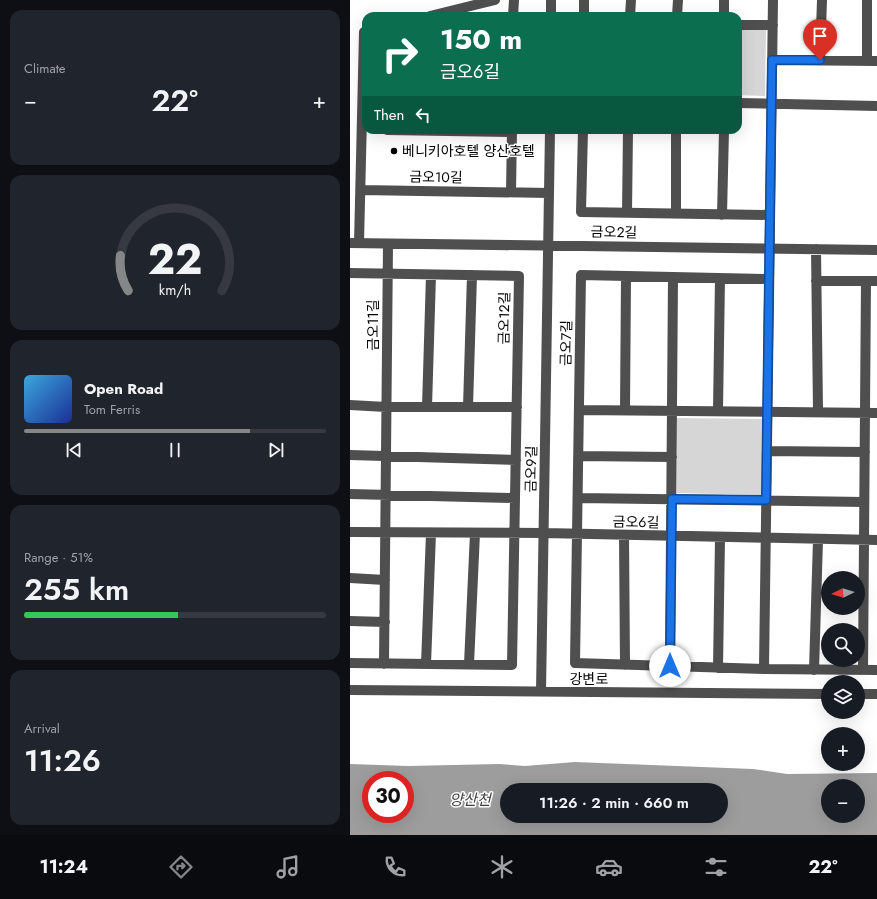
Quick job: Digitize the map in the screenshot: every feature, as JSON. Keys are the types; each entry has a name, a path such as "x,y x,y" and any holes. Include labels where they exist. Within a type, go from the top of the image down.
{"street":[{"path":"446,12 495,0"},
{"path":"513,12 514,0"},
{"path":"551,0 551,12"},
{"path":"584,0 584,12"},
{"path":"630,12 631,0"},
{"path":"677,12 678,0"},
{"path":"724,0 724,12"},
{"path":"764,669 773,0"},
{"path":"820,60 822,0"},
{"path":"866,61 867,0"},
{"path":"742,25 773,25"},
{"path":"772,60 877,61"},
{"path":"742,104 877,106"},
{"path":"355,243 361,190 364,134"},
{"path":"511,192 512,134"},
{"path":"548,246 550,134"},
{"path":"583,134 581,212 770,215"},
{"path":"627,213 628,134"},
{"path":"676,134 676,214"},
{"path":"722,215 724,134"},
{"name":"금오10길","path":"361,190 549,193"},
{"name":"금오2길","path":"355,243 877,250"},
{"name":"금오11길","path":"384,664 388,244"},
{"name":"금오9길","path":"540,692 548,246"},
{"path":"816,249 818,411"},
{"name":"금오12길","path":"350,273 519,276 512,664 350,663"},
{"path":"427,407 431,275"},
{"path":"468,407 472,275"},
{"name":"금오7길","path":"769,279 581,275 576,663 718,668 877,670"},
{"path":"624,410 626,276"},
{"path":"670,666 673,277"},
{"path":"718,410 720,278"},
{"path":"816,281 877,281"},
{"path":"863,670 866,281"},
{"path":"350,405 386,407 517,407"},
{"path":"579,410 877,412"},
{"path":"767,452 865,452"},
{"path":"350,456 516,460"},
{"path":"579,456 672,457"},
{"path":"350,494 515,498"},
{"path":"578,498 672,499"},
{"name":"금오6길","path":"672,499 864,502"},
{"path":"350,532 514,533"},
{"path":"426,664 431,533"},
{"path":"469,664 475,533"},
{"name":"금오6길","path":"514,533 877,540"},
{"path":"624,535 625,665"},
{"path":"718,668 720,538"},
{"path":"814,670 818,540"},
{"path":"350,578 385,580"},
{"path":"350,621 385,622"},
{"name":"강변로","path":"350,690 821,694"},
{"path":"865,694 877,694"}],"shaded area":[{"path":"742,30 766,30 765,96 742,95"},
{"path":"677,418 763,419 761,495 677,493"}],"water":[{"name":"양산천","path":"575,762 753,769 787,774 877,773 877,835 350,835 350,764 408,766 499,764 525,766"}],"place":[{"name":"베니키아호텔 양산호텔","path":"394,151"}],"route":[{"path":"670,666 672,499 766,500 772,60 820,60"}]}
